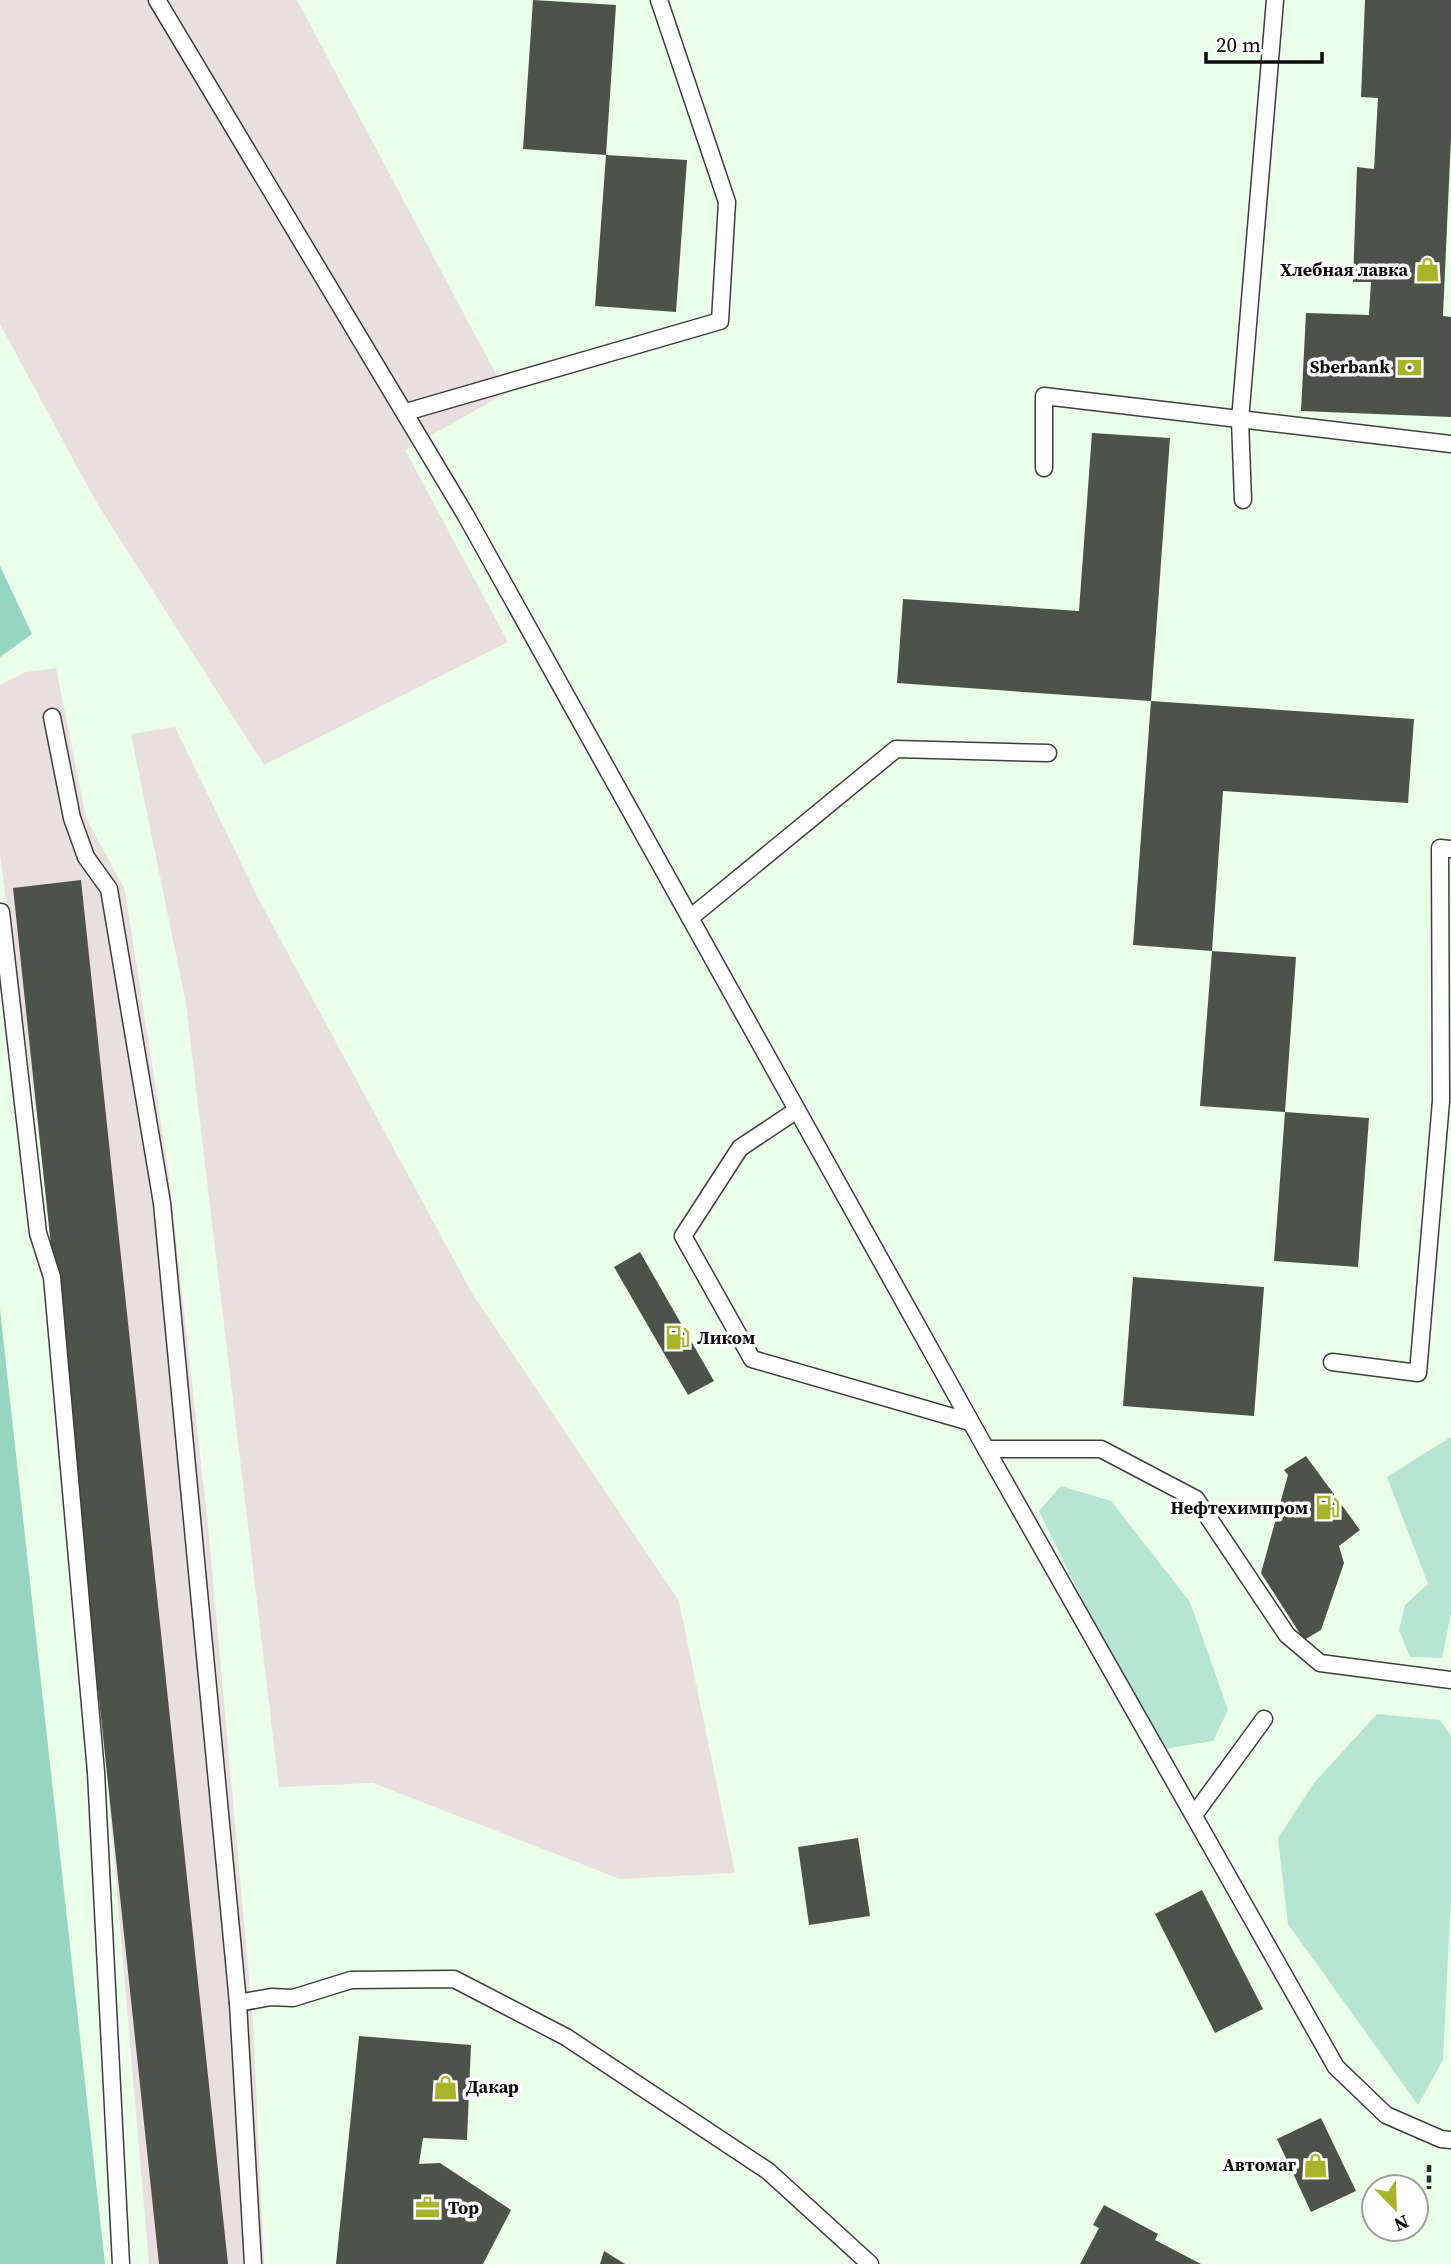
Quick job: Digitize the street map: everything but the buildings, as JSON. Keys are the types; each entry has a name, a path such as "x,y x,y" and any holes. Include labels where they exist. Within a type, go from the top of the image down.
{"lane":[{"path":"157,0 465,514 970,1422 1336,2067 1387,2115 1441,2139 1451,2140"},
{"path":"406,412 720,321 727,202 659,0"},
{"path":"1243,500 1240,420 1275,0"},
{"path":"1044,468 1044,396 1451,444"},
{"path":"52,717 72,818 86,857 109,888 162,1203 238,2003 253,2264"},
{"path":"690,918 896,748 1048,754"},
{"path":"1332,1362 1418,1373 1441,1101 1440,848 1451,849"},
{"path":"1,912 38,1233 52,1278 96,1772 121,2264"},
{"path":"797,1110 740,1148 683,1236 752,1359 970,1422"},
{"path":"986,1449 1101,1449 1196,1499 1287,1634 1320,1663 1451,1680"},
{"path":"1194,1815 1264,1719"},
{"path":"238,2003 271,1997 293,1998 351,1980 454,1979 566,2037 768,2171 870,2264"}],"shaded area":[{"path":"0,0 297,0 506,393 405,450 508,642 264,765 95,500 0,324"},
{"path":"0,566 32,634 0,657"},
{"path":"56,668 86,818 125,890 168,1168 208,1526 253,2022 264,2264 149,2264 66,1300 54,1242 0,856 0,685 26,672"},
{"path":"175,727 259,900 473,1295 679,1601 735,1873 620,1879 373,1783 279,1787 186,1004 131,734"},
{"path":"0,1309 105,2264 0,2264"}],"green space":[{"path":"1451,1437 1451,1614 1442,1658 1410,1657 1399,1630 1405,1605 1428,1584 1387,1477"},
{"path":"1061,1486 1111,1501 1190,1602 1228,1710 1213,1741 1164,1749 1102,1640 1039,1511"},
{"path":"1377,1714 1440,1720 1451,1736 1451,1896 1443,2060 1418,2105 1288,1924 1278,1838 1314,1783"}],"place":[{"name":"Хлебная лавка","path":"1428,270"},
{"name":"Sberbank","path":"1410,367"},
{"name":"Ликом","path":"677,1338"},
{"name":"Нефтехимпром","path":"1328,1508"},
{"name":"Дакар","path":"446,2087"},
{"name":"Автомаг","path":"1316,2165"},
{"name":"Тор","path":"428,2208"}]}
